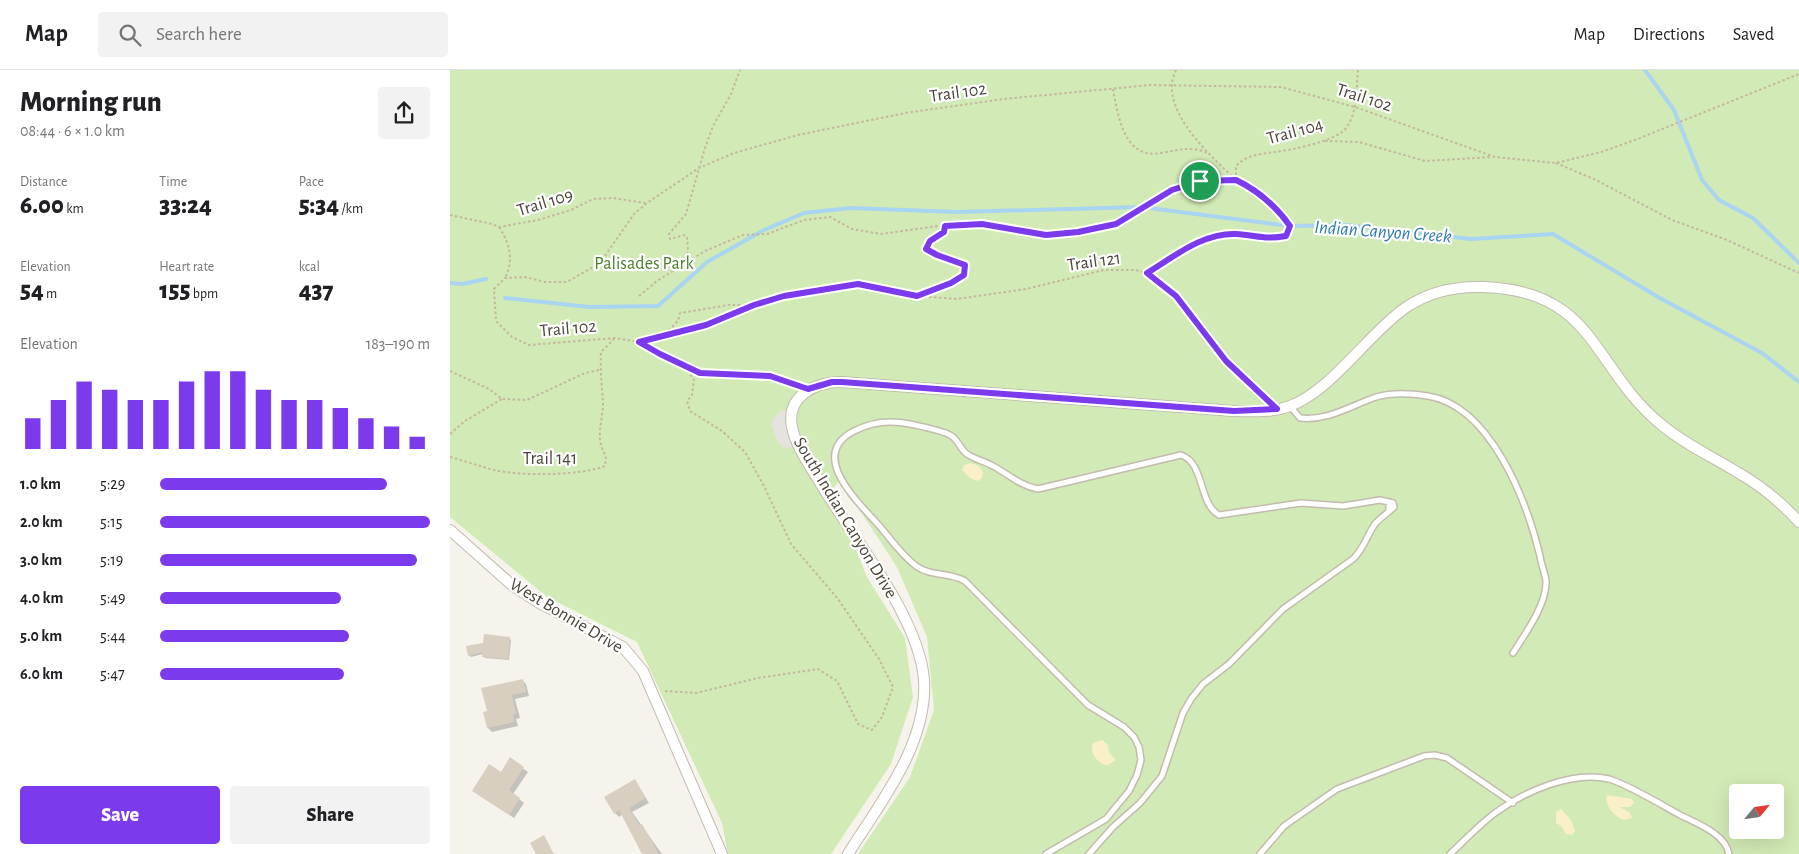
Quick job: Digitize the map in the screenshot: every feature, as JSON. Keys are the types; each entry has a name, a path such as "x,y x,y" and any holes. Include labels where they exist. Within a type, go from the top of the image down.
{"street":[{"path":"808,389 824,383 842,382 1234,411 1277,409 1290,406 1315,391 1394,317 1425,296 1450,289 1476,286 1521,291 1551,302 1569,313 1592,339 1625,388 1648,414 1690,445 1761,487 1799,522"},
{"name":"South Indian Canyon Drive","path":"808,389 796,401 792,409 792,426 795,439 822,488 887,588 906,621 916,643 924,679 921,710 908,754 896,778 848,854"},
{"name":"West Bonnie Drive","path":"450,530 513,586 541,604 623,647 643,670 722,854"}],"lane":[{"path":"1290,406 1300,418 1313,420 1333,415 1376,397 1397,393 1430,396 1456,406 1477,424 1496,448 1514,483 1534,530 1546,582 1538,612 1513,653"},
{"path":"1046,854 1066,841 1101,823 1130,791 1137,775 1140,760 1139,747 1134,737 1124,727 1088,705 965,581 955,575 946,576 930,573 917,566 891,543 855,496 844,487 837,470 834,454 842,437 862,426 884,422 909,424 950,434 966,454 993,466 1022,484 1038,489 1181,456 1187,458 1193,464 1209,504 1214,512 1219,515 1301,503 1343,506 1380,500 1393,503 1394,507 1375,524 1361,552 1283,609 1229,664 1202,684 1184,713 1162,776 1140,803 1113,827 1089,854"},
{"path":"1260,854 1284,826 1337,789 1424,756 1435,755 1447,758 1513,802"},
{"path":"1450,854 1495,813 1558,780 1609,779 1715,834 1722,839 1729,854"}],"path":[{"path":"684,266 688,251 687,237 684,234 670,239 669,234 686,214 713,126 731,94 740,70"},
{"path":"1176,70 1172,86 1174,100 1183,119 1210,154 1236,180"},
{"name":"Trail 104","path":"1236,180 1236,166 1243,158 1290,150 1323,141 1346,128 1355,107 1358,70"},
{"name":"Trail 102","path":"808,389 770,376 700,373 686,368 639,342 615,338 529,345 512,337 496,321 493,300 494,289 505,278 525,277 545,282 567,282 600,263 634,214 647,203 699,168 734,153 798,135 905,113 1004,99 1113,88 1172,86 1281,87 1355,107 1495,157 1556,163 1601,152 1635,140 1799,74"},
{"path":"1113,88 1118,119 1127,138 1136,150 1150,155 1183,148 1198,149 1210,154"},
{"path":"1323,141 1359,142 1426,161 1495,157"},
{"path":"1556,163 1596,180 1672,220 1727,240 1799,273"},
{"name":"Trail 121","path":"639,296 705,251 743,236 767,234 804,220 830,217 852,230 881,234 945,226 982,224 1046,235 1078,232 1116,224 1172,190 1200,181 1236,180 1257,191 1278,209 1290,226 1286,236 1261,238 1235,234 1206,239 1185,248 1147,273 1135,270 1104,270 1026,289 957,299 917,296 858,284 784,296 754,305 706,325 639,342"},
{"name":"Trail 109","path":"450,215 499,227 538,220 571,210 593,199 614,198 647,203"},
{"path":"917,296 951,283 964,275 965,265 926,249 930,241 944,232 945,226"},
{"path":"499,227 507,239 511,255 510,268 505,278"},
{"path":"1147,273 1176,296 1226,361 1277,409"},
{"path":"665,334 678,321 680,313 729,305 754,305"},
{"name":"Trail 141","path":"450,457 505,471 573,473 593,471 605,466 606,456 600,447 599,426 603,405 600,370 601,352 615,338"},
{"path":"652,692 696,693 758,678 818,669 837,681 858,724 872,730 882,716 893,687 879,659 838,599 790,544 764,486 745,452 722,431 690,411 688,401 692,395 694,380 686,368"},
{"path":"450,371 489,390 502,399 527,400 584,372 600,370"},
{"path":"450,434 465,421 502,399"}],"green space":[{"name":"Palisades Park","path":"450,70 1799,70 1799,854 858,854 910,777 934,710 927,637 897,567 840,480 832,490 867,577 905,638 913,697 891,764 831,854 728,854 722,823 637,642 547,597 450,517"}],"sand":[{"path":"971,463 979,466 983,472 982,478 978,481 970,478 962,470 964,465"},
{"path":"1102,740 1108,745 1109,752 1116,760 1108,765 1098,761 1092,751 1093,743"},
{"path":"1607,795 1632,799 1634,803 1630,807 1620,807 1630,813 1632,818 1624,820 1614,814 1607,803"},
{"path":"1561,809 1571,820 1575,831 1572,835 1566,834 1561,826 1556,823 1556,812"}],"shaded area":[{"path":"792,409 799,446 783,448 776,439 771,423 780,411"}],"building":[{"path":"484,634 510,637 508,659 482,657 482,652 468,656 466,646 483,643"},
{"path":"523,679 526,692 512,695 516,714 513,714 514,722 487,728 483,712 487,711 481,688"},
{"path":"510,757 524,767 509,790 520,798 509,815 472,791 489,764 501,772"},
{"path":"635,779 646,798 629,808 639,825 642,824 659,854 642,854 619,810 614,814 604,797"},
{"path":"544,835 554,854 536,854 530,843"}],"waterway":[{"path":"1645,70 1674,110 1702,180 1719,200 1753,218 1799,263"},
{"name":"Indian Canyon Creek","path":"505,298 589,307 658,306 707,262 762,231 804,213 851,208 958,212 1141,207 1290,226 1346,225 1471,239 1553,234 1658,297 1762,353 1799,382"},
{"name":"Indian Canyon Creek","path":"450,283 463,284 486,279"}],"route":[{"path":"1236,180 1257,191 1278,209 1290,226 1286,236 1261,238 1235,234 1206,239 1185,248 1147,273 1176,296 1226,361 1277,409 1234,411 842,382 817,385 808,389 770,376 700,373 686,368 639,342 706,325 754,305 784,296 835,287 858,284 908,292 917,296 951,283 964,275 965,265 926,249 930,241 944,232 945,226 982,224 1046,235 1078,232 1116,224 1141,207 1172,190 1200,181 1236,180"}]}
